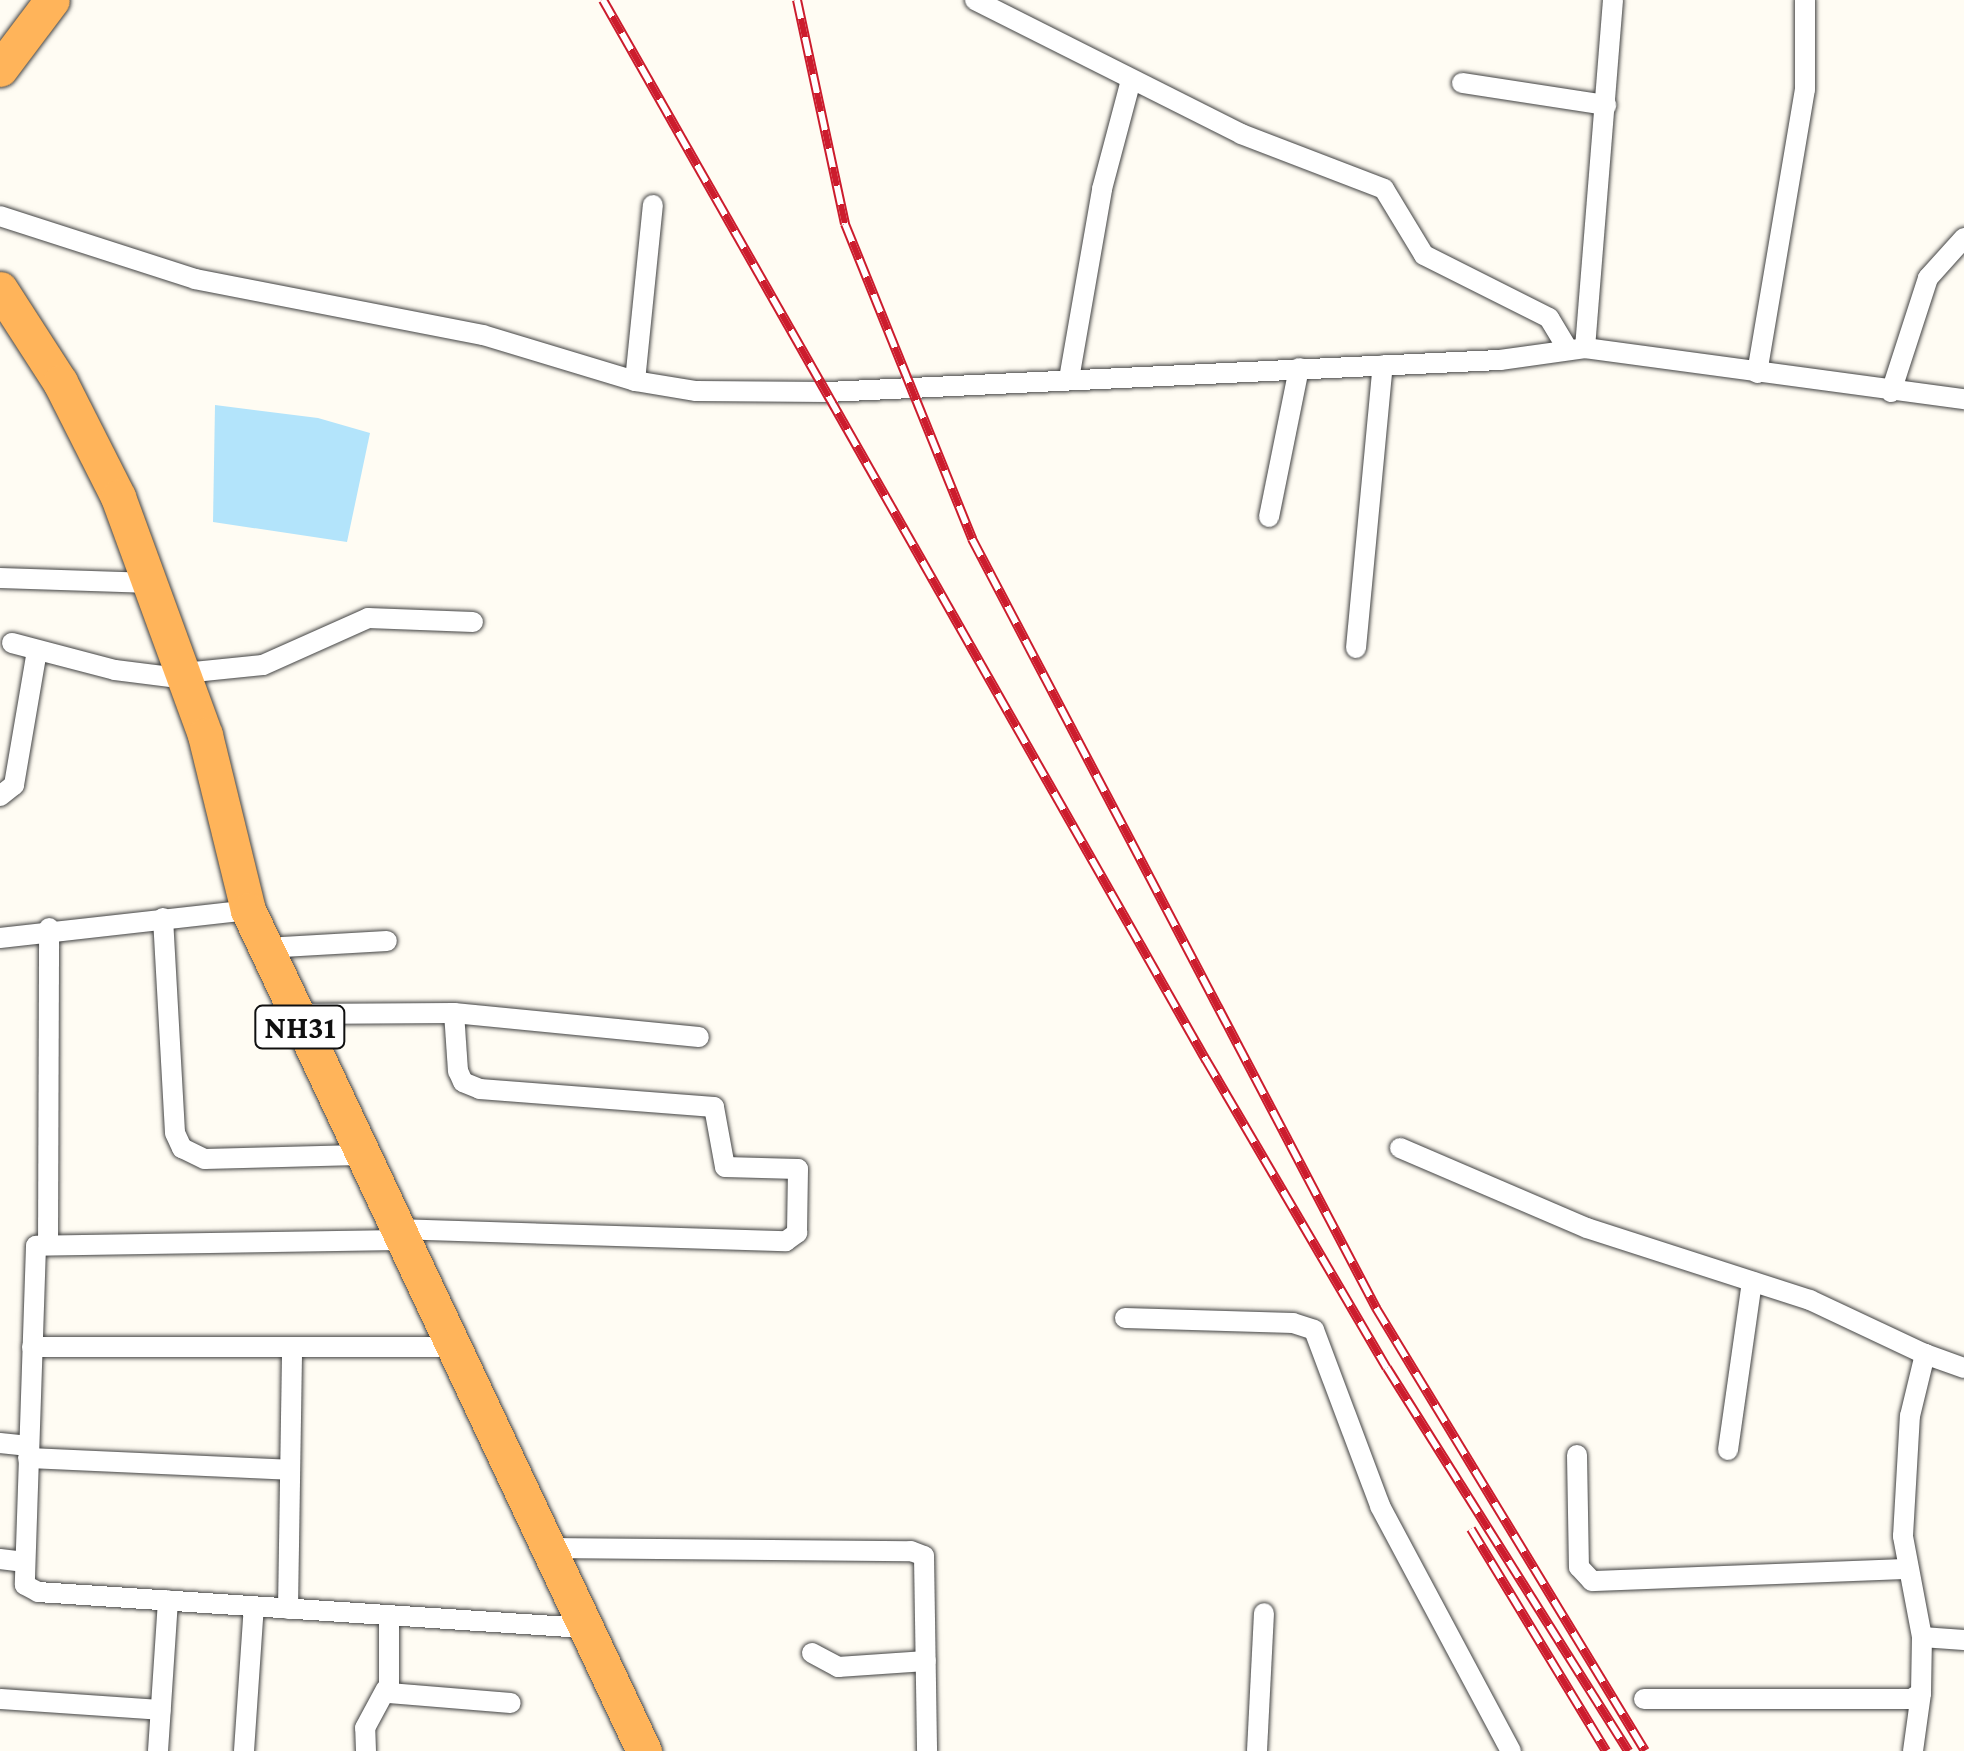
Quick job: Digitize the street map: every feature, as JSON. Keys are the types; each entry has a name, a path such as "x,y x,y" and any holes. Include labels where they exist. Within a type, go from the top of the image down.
{"highway":[{"path":"0,70 52,0"},
{"name":"NH31","path":"0,288 88,431 152,583 185,676 248,910 359,1155 644,1751"}],"street":[{"path":"975,0 1241,134 1384,188 1424,255 1548,318 1576,349"},
{"path":"1576,349 1606,105 1613,0"},
{"path":"1758,373 1805,89 1805,0"},
{"path":"1069,379 1102,189 1131,80"},
{"path":"1462,84 1606,105"},
{"path":"635,381 653,205"},
{"path":"0,216 195,279 484,335 635,381 722,394 1384,365 1576,349 1964,399"},
{"path":"1891,392 1928,278 1950,245 1964,238"},
{"path":"1356,648 1384,365"},
{"path":"1269,517 1299,368"},
{"path":"0,578 152,583"},
{"path":"12,643 37,651 185,676 276,661 368,618 474,622"},
{"path":"0,796 14,786 37,651"},
{"path":"0,938 48,928 248,910"},
{"path":"163,918 175,1132 182,1148 205,1159 359,1155"},
{"path":"48,928 48,1244"},
{"path":"265,948 387,940"},
{"path":"454,1013 458,1071 480,1089 714,1107 724,1166 798,1169 797,1233 786,1241 398,1235 48,1244 33,1254 25,1585 38,1592 584,1628"},
{"path":"294,1014 454,1013 699,1036"},
{"path":"1400,1148 1587,1228 1810,1300 1964,1368"},
{"path":"1728,1450 1752,1282"},
{"path":"1124,1318 1293,1322 1314,1330 1380,1506 1511,1751"},
{"path":"32,1346 451,1347"},
{"path":"288,1608 292,1347"},
{"path":"1913,1751 1921,1694 1922,1637 1908,1569 1903,1483 1925,1354"},
{"path":"0,1444 29,1452 290,1470"},
{"path":"1576,1454 1579,1567 1592,1581 1908,1569"},
{"path":"547,1548 911,1550 924,1556 927,1751"},
{"path":"0,1560 25,1562"},
{"path":"158,1751 168,1600"},
{"path":"244,1751 254,1606"},
{"path":"1257,1751 1264,1613"},
{"path":"366,1751 365,1728 386,1689 390,1615"},
{"path":"1922,1637 1964,1640"},
{"path":"812,1653 838,1667 926,1661"},
{"path":"386,1689 511,1703"},
{"path":"1644,1700 1911,1699 1921,1694"},
{"path":"0,1699 161,1710"}],"water":[{"path":"215,405 318,418 370,433 347,542 213,522"}],"railway":[{"path":"603,0 1206,1060 1387,1368 1628,1751"},
{"path":"797,0 845,224 972,539 1376,1308 1645,1751"},
{"path":"1471,1529 1606,1751"}]}
